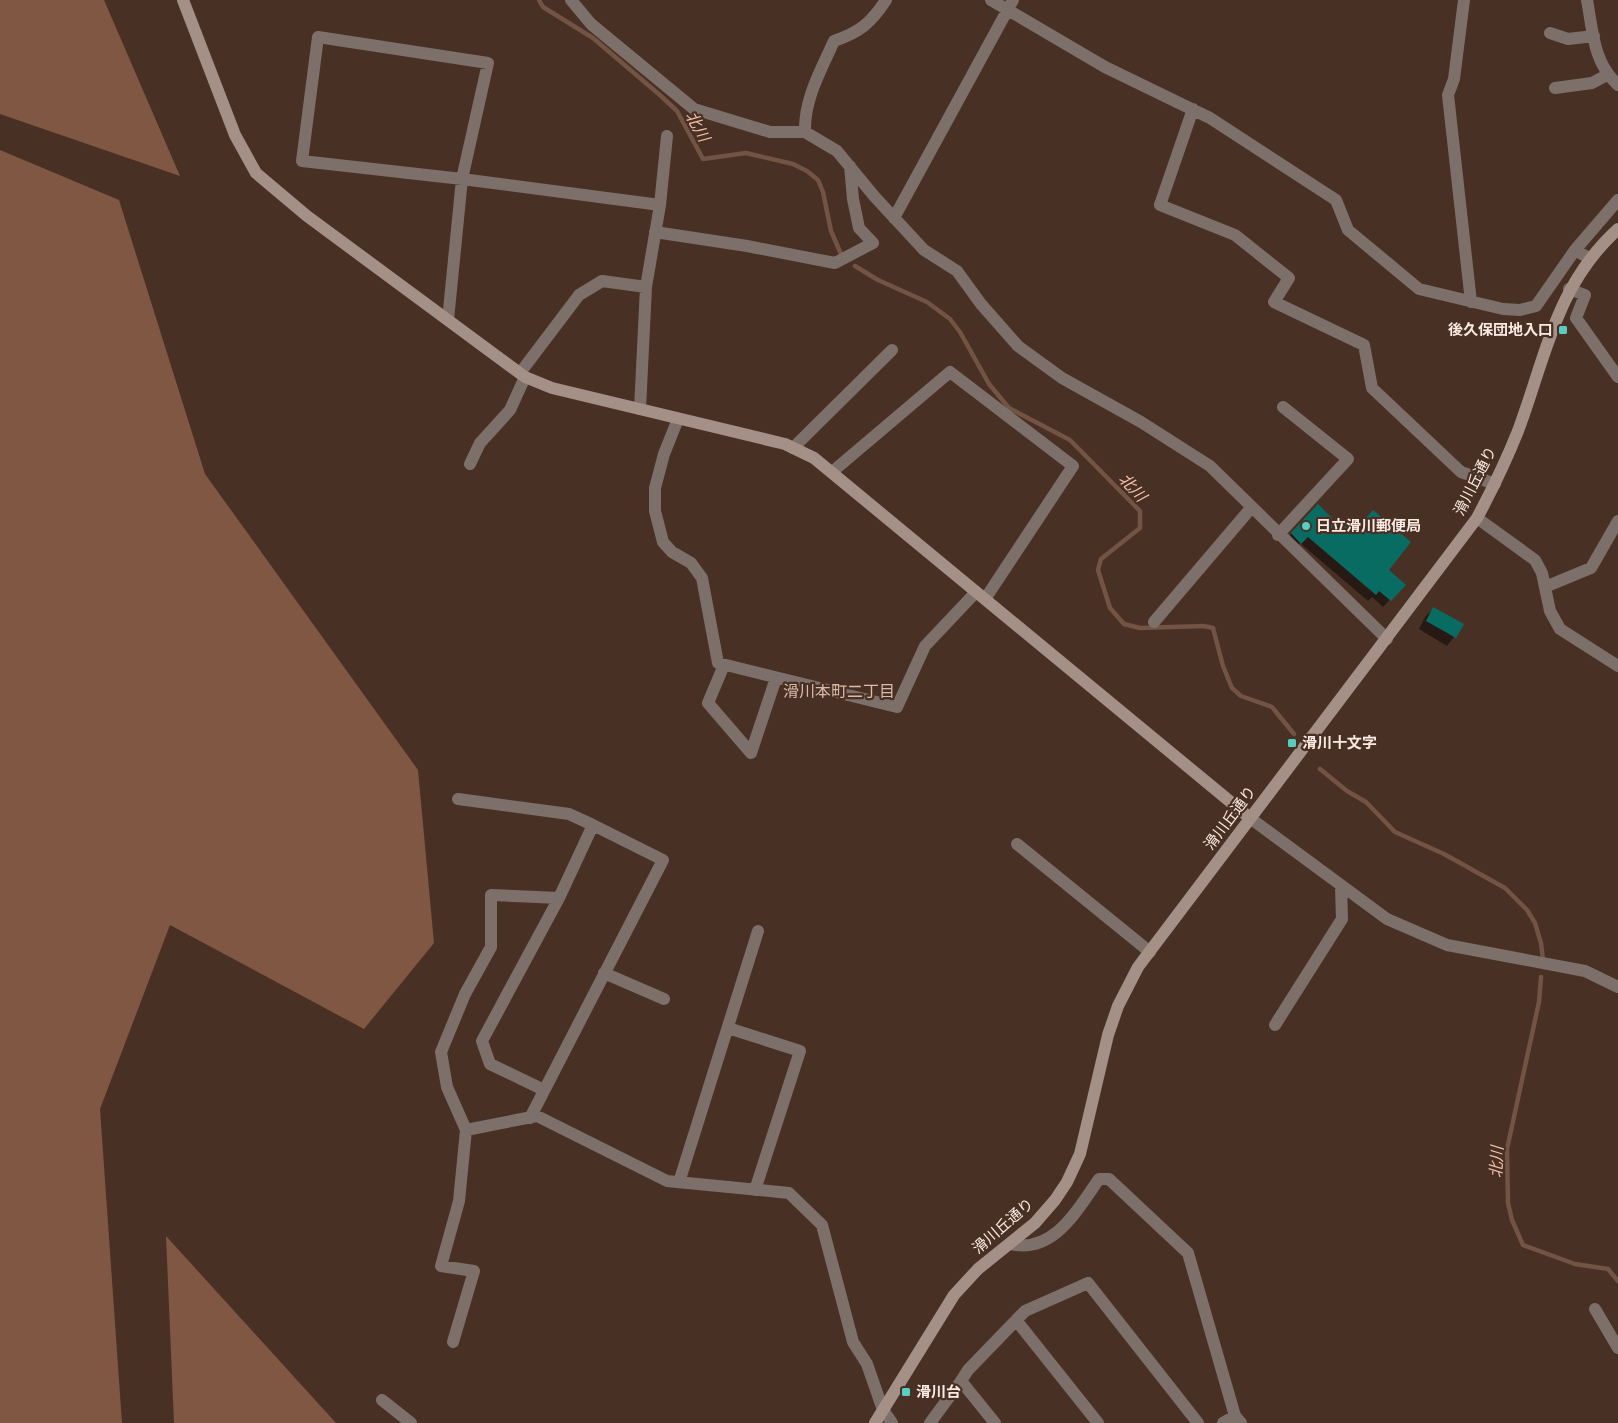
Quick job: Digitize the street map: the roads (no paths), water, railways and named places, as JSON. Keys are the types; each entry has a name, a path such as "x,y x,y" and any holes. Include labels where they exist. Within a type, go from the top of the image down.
{"street":[{"path":"183,0 234,135 256,172 307,216 522,375 552,388 785,444 814,458 1250,818 1341,887 1387,919 1447,945 1585,971 1618,987"},
{"path":"571,0 591,24 694,109 770,132 805,132 837,151 924,250 957,271 981,304 1018,346 1062,378 1141,422 1210,466 1278,535 1387,640"},
{"path":"805,132 804,114 814,85 834,41 851,35 869,23 886,0"},
{"path":"991,0 1010,5 1105,66 1210,118 1336,200 1348,230 1419,289 1503,309 1520,310 1536,306 1575,250 1618,200"},
{"path":"1464,0 1454,79 1448,95 1471,302"},
{"path":"1587,0 1600,62 1607,75 1618,85"},
{"path":"894,218 1010,5"},
{"path":"1550,32 1568,39 1594,36"},
{"path":"448,320 462,179 488,63 318,37 302,161 462,179 660,205"},
{"path":"1555,88 1592,83 1607,75"},
{"path":"1193,109 1160,205 1235,234 1289,278 1274,302 1364,344 1372,388 1461,472 1495,484"},
{"path":"640,409 646,287 660,205 667,136"},
{"path":"655,232 747,246 835,263 873,243 859,228 853,199 850,166"},
{"name":"滑川丘通り","path":"875,1423 954,1295 978,1269 1035,1222 1055,1200 1067,1182 1080,1154 1108,1035 1118,1006 1138,967 1478,518 1517,432 1549,338 1569,289 1589,258 1618,229"},
{"path":"1575,250 1589,258"},
{"path":"470,464 480,443 510,410 522,375 579,295 602,281 646,287"},
{"path":"1569,289 1585,296 1576,318 1618,377"},
{"path":"794,448 892,350"},
{"path":"678,418 664,454 655,488 655,511 663,542 672,552 691,563 702,578 718,663 897,707 925,646 980,596 1073,466 950,372 832,472"},
{"path":"1278,535 1348,459 1284,407"},
{"path":"1154,622 1183,585 1251,508"},
{"path":"1478,518 1535,560 1542,573 1550,611 1560,629 1618,666"},
{"path":"1545,587 1591,568 1618,521"},
{"path":"724,665 708,703 751,753 776,678"},
{"path":"458,800 569,814 663,860 530,1118"},
{"path":"544,1090 490,1064 482,1041 558,898 593,825"},
{"path":"1017,844 1150,952"},
{"path":"1275,1024 1342,919 1341,887"},
{"path":"453,1342 474,1271 441,1266 459,1201 466,1130 447,1086 441,1052 465,994 490,947 491,895 558,898"},
{"path":"681,1176 758,931"},
{"path":"604,973 664,999"},
{"path":"728,1028 800,1051 755,1190"},
{"path":"466,1130 537,1116 667,1181 789,1193 822,1225 853,1342 867,1364 883,1410 892,1423"},
{"path":"1010,1244 1024,1247 1039,1245 1060,1230 1073,1216 1099,1179 1109,1179 1188,1253 1238,1419 1223,1423"},
{"path":"930,1423 968,1370 1025,1311 1088,1283 1198,1423"},
{"path":"1595,1310 1618,1348"},
{"path":"1016,1320 1098,1423"},
{"path":"961,1381 994,1423"},
{"path":"382,1400 411,1423"}],"waterway":[{"name":"北川","path":"539,0 543,7 593,38 677,111 703,159 746,153 793,164 807,171 818,180 823,192 831,231 841,254"},
{"name":"北川","path":"855,266 878,280 927,302 950,319 960,332 989,384 1009,408 1070,440 1140,511 1140,528 1101,559 1098,570 1110,608 1124,624 1140,628 1204,626 1213,628 1223,666 1232,688 1241,696 1272,707 1294,734"},
{"name":"北川","path":"1320,769 1347,791 1366,802 1395,832 1444,854 1505,888 1527,910 1535,923 1541,943 1543,960"},
{"name":"北川","path":"1541,977 1539,1002 1507,1149 1508,1203 1512,1220 1523,1245 1575,1264 1608,1269 1618,1281"}],"place":[{"name":"後久保団地入口","path":"1563,330"},
{"name":"日立滑川郵便局","path":"1306,526"},
{"name":"滑川十文字","path":"1292,743"},
{"name":"滑川台","path":"906,1392"}],"district":[{"name":"滑川本町二丁目","path":"839,691"}]}
